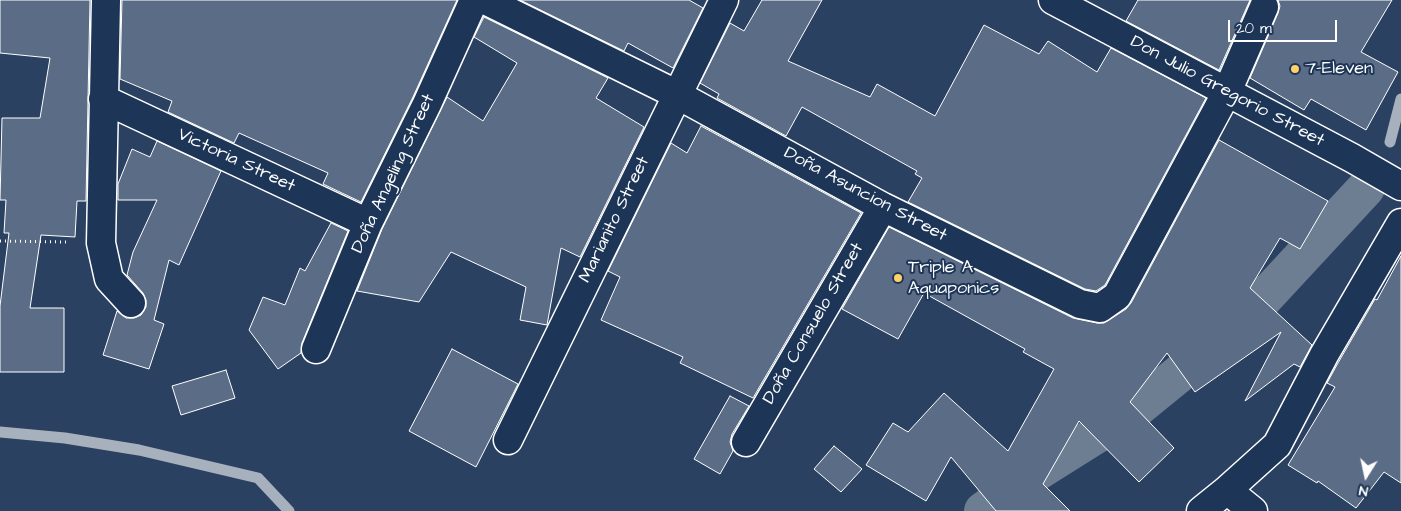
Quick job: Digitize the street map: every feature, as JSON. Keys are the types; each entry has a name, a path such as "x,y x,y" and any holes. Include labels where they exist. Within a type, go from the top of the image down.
{"street":[{"path":"106,0 101,243 109,279 131,303"},
{"name":"Doña Angeling Street","path":"316,349 368,223 427,104 474,0"},
{"name":"Doña Asuncion Street","path":"485,0 676,94 883,206 1080,304 1100,308 1117,296 1227,92 1264,7"},
{"name":"Marianito Street","path":"508,440 676,94 724,0"},
{"name":"Don Julio Gregorio Street","path":"1053,0 1352,158 1401,186"},
{"name":"Victoria Street","path":"103,99 368,223"},
{"name":"Doña Consuelo Street","path":"746,442 883,206"},
{"path":"1201,511 1277,445 1324,355 1401,223"},
{"path":"1227,490 1252,511"}],"path":[{"path":"0,241 101,243"}],"building":[{"path":"0,0 90,0 86,201 77,201 75,237 41,235 30,308 64,308 64,372 0,372 0,306 9,233 4,233 6,200 0,200 2,118 40,118 50,58 0,53"},
{"path":"122,0 457,0 413,97 361,202 323,184 328,173 239,133 234,143 168,112 172,101 120,79"},
{"path":"520,0 689,0 703,8 673,68 628,43 624,51"},
{"path":"762,0 822,0 788,61 870,97 877,84 935,116 984,25 1039,54 1048,41 1097,72 1111,48 1206,98 1105,285 1096,291 1085,289 908,202 922,178 915,174 917,171 802,107 786,136 717,98 719,94 700,83 730,23 744,31"},
{"path":"1138,0 1250,0 1219,70 1126,21"},
{"path":"1278,0 1392,0 1361,52 1398,72 1366,130 1311,99 1304,110 1250,78 1278,13 1280,6"},
{"path":"484,17 608,78 596,98 644,127 580,257 561,248 547,325 520,320 526,287 451,252 419,302 357,291 382,229 447,97 483,121 517,63 474,37"},
{"path":"701,126 861,213 753,398 680,363 683,357 601,320 620,277 608,271 671,143 687,153"},
{"path":"1219,140 1328,201 1300,249 1280,238 1250,288 1312,345 1300,367 1294,364 1245,401 1281,332 1195,392 1167,353 1130,402 1174,448 1139,482 1079,421 1043,484 1070,511 996,511 951,457 926,501 866,465 893,423 908,432 944,393 1008,451 1054,369 1023,352 1025,349 924,293 898,339 842,309 889,227 1073,318 1104,323 1126,309 1131,303"},
{"path":"157,141 221,171 179,265 169,260 154,320 164,324 149,369 103,355 117,311 126,318 134,318 141,315 146,307 143,293 127,275 133,252 157,200 118,200 118,184 132,149 150,157"},
{"path":"331,223 348,231 302,343 301,353 278,369 249,330 263,297 285,305 300,268 305,271"},
{"path":"1401,256 1401,483 1384,472 1356,508 1318,481 1317,483 1288,465 1335,387 1327,383"},
{"path":"452,349 518,384 476,467 409,431"},
{"path":"226,370 235,398 181,415 172,386"},
{"path":"730,396 749,406 732,434 730,442 733,451 720,474 694,459"},
{"path":"834,446 862,469 841,492 814,469"}],"waterway":[{"path":"1390,142 1401,99"},
{"path":"983,511 1037,472 1131,413 1239,325 1366,188"},
{"path":"0,432 65,438 139,450 258,478 289,511"}],"place":[{"name":"7-Eleven","path":"1295,69"},
{"name":"Triple A Aquaponics","path":"898,278"}]}
